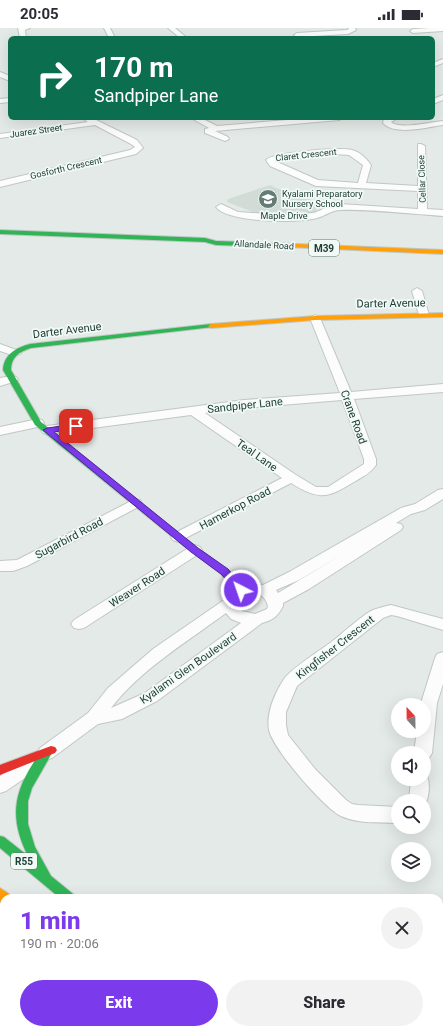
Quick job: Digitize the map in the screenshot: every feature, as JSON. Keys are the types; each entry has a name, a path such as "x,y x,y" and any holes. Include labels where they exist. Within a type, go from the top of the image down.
{"main road":[{"name":"Allandale Road","path":"0,232 205,240 254,244 443,252"},
{"name":"Allandale Road","path":"205,240 222,238 310,238 443,243"},
{"name":"Darter Avenue","path":"15,353 23,348 42,344 218,325 315,318 443,314"},
{"path":"15,353 7,362 6,366 12,379 43,427 135,503 224,572 241,590"},
{"path":"0,770 48,751"},
{"path":"47,880 31,853 19,819 20,805 26,789 48,751"},
{"name":"R55","path":"0,842 64,894"}],"street":[{"path":"23,36 21,28 27,28"},
{"path":"171,28 181,36"},
{"path":"290,28 298,36"},
{"path":"310,36 345,33 352,31 353,30 351,28"},
{"path":"413,30 443,29"},
{"path":"413,30 424,36"},
{"path":"435,56 443,60"},
{"path":"90,120 96,123"},
{"path":"199,120 216,128"},
{"path":"225,139 209,132 209,130 216,128 314,120"},
{"path":"389,120 386,123 397,128 443,123"},
{"name":"Juarez Street","path":"0,136 96,123"},
{"name":"Gosforth Crescent","path":"0,184 137,150 138,146 96,123"},
{"name":"Cellar Close","path":"421,146 424,212"},
{"name":"Claret Crescent","path":"361,186 367,165 351,153 339,152 283,157 270,160 273,164 316,183 361,186 423,189"},
{"name":"Maple Drive","path":"221,207 227,212 239,215 311,216 323,213 330,208 340,207 443,213"},
{"path":"417,291 424,315"},
{"name":"Crane Road","path":"315,318 347,396 370,459 370,465 366,470 332,490 323,492"},
{"path":"0,347 15,353"},
{"path":"0,382 12,379"},
{"name":"Sandpiper Lane","path":"43,427 244,404 443,388"},
{"name":"Teal Lane","path":"194,410 305,488 323,492"},
{"path":"0,431 43,427"},
{"name":"Hamerkop Road","path":"178,537 291,478"},
{"path":"264,590 294,576 406,511 420,507 443,493"},
{"name":"Sugarbird Road","path":"0,566 13,566 22,563 135,503"},
{"path":"276,601 370,544 412,516 420,507"},
{"name":"Weaver Road","path":"79,624 195,550"},
{"path":"256,588 270,593 276,601 276,606 273,612 264,618 256,620 241,617 235,613 231,608 230,603 235,594 241,590 256,588"},
{"name":"Kyalami Glen Boulevard","path":"0,786 94,718 114,692 129,678 159,653 230,603"},
{"name":"Kingfisher Crescent","path":"391,815 353,812 339,806 330,797 282,742 278,730 278,712 282,696 291,682 378,614 391,610 398,610 443,625"},
{"name":"Kyalami Glen Boulevard","path":"94,718 116,714 151,697 256,620"},
{"path":"423,746 429,703 443,658"}],"shaded area":[{"name":"Kyalami Preparatory Nursery School","path":"270,185 278,189 292,190 313,201 317,205 316,210 319,213 307,214 307,212 293,211 292,214 255,213 227,202 228,199"}],"traffic: fast":[{"path":"0,232 205,240 216,243 245,244"},
{"path":"211,326 30,346 17,351 10,357 8,360 7,370 38,423 178,537 224,572 241,590"},
{"path":"46,753 26,788 22,801 21,813 22,824 29,847 47,880"},
{"path":"0,841 64,894"}],"traffic: slow":[{"path":"245,244 443,252"},
{"path":"211,326 315,318 443,315"}],"traffic: jam":[{"path":"0,770 51,750"}],"place":[{"name":"Kyalami Preparatory Nursery School","path":"268,199"}],"route":[{"path":"76,426 47,430 135,503 224,572 241,590"}]}
